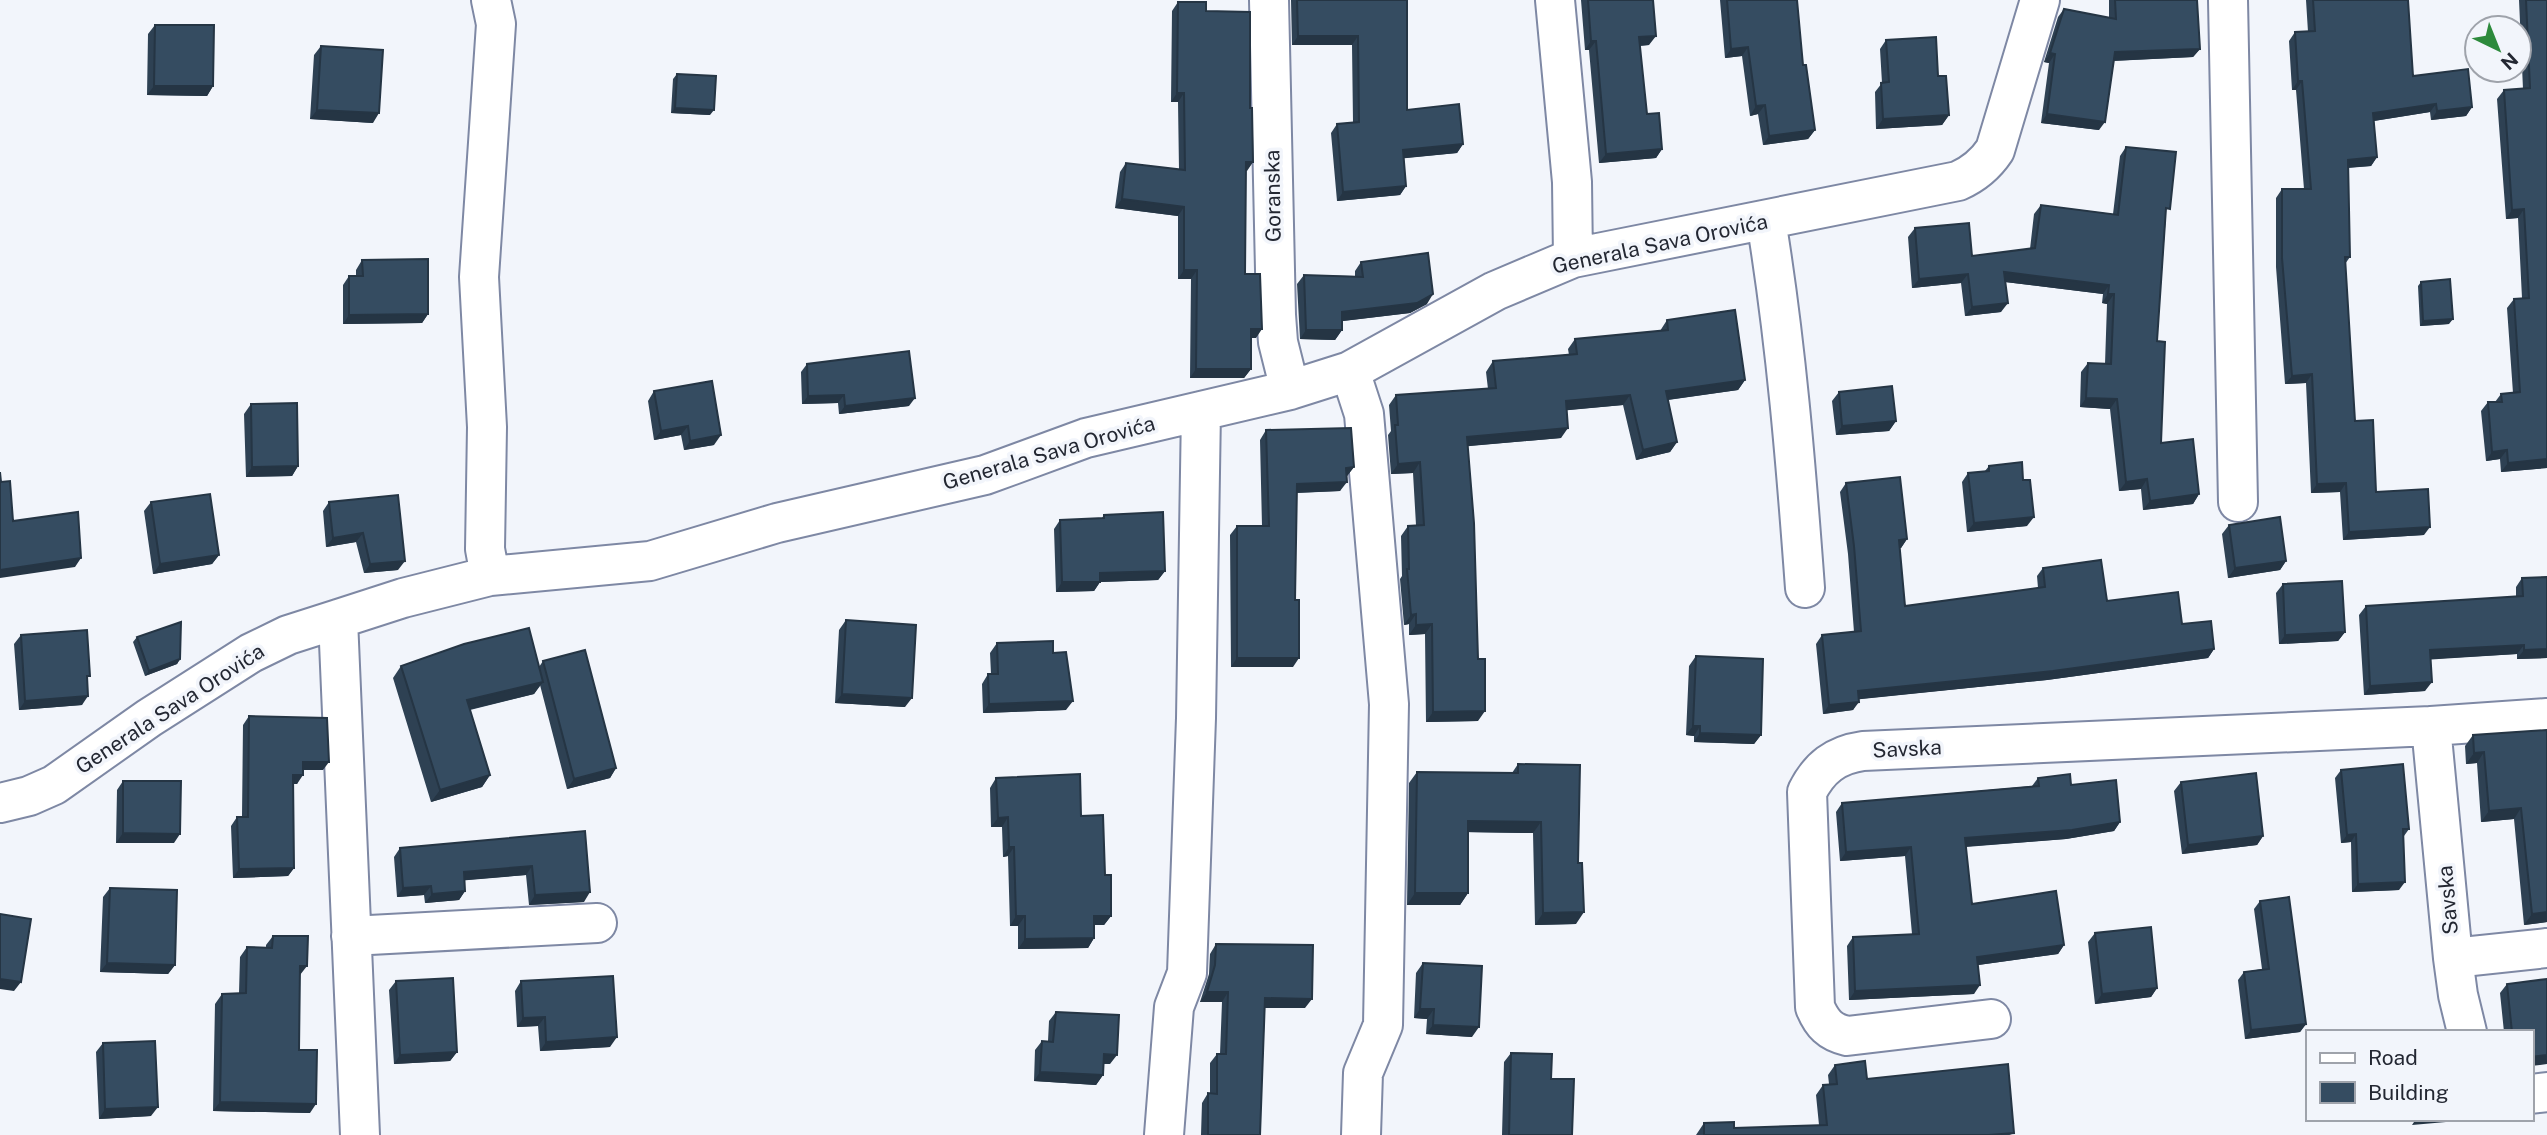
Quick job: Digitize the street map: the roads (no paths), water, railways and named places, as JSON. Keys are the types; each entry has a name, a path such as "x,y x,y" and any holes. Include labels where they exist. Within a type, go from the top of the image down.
{"street":[{"path":"490,576 485,549 487,427 479,277 496,24 491,0"},
{"name":"Goranska","path":"1269,0 1276,315 1278,341 1290,390"},
{"path":"1555,0 1572,182 1573,258"},
{"name":"Generala Sava Orovića","path":"0,803 29,796 54,785 149,718 251,653 288,635 403,598 490,576 650,561 778,523 985,475 1086,438 1290,390 1350,371 1496,291 1573,258 1958,181 1973,174 1986,163 1995,150 2040,0"},
{"path":"2228,0 2238,502"},
{"path":"1766,220 1781,312 1796,458 1805,588"},
{"path":"1350,371 1364,414 1388,704 1383,1025 1363,1073 1361,1135"},
{"path":"1164,1135 1174,1007 1187,973 1196,718 1201,411"},
{"path":"338,619 360,1135"},
{"name":"Savska","path":"1991,1019 1847,1036 1838,1034 1821,1020 1815,1007 1807,792 1822,768 1834,760 1848,753 1863,751 2431,726 2547,718"},
{"name":"Savska","path":"2431,726 2453,958 2467,1030"},
{"path":"352,936 597,923"},
{"path":"2453,958 2547,948"}]}
